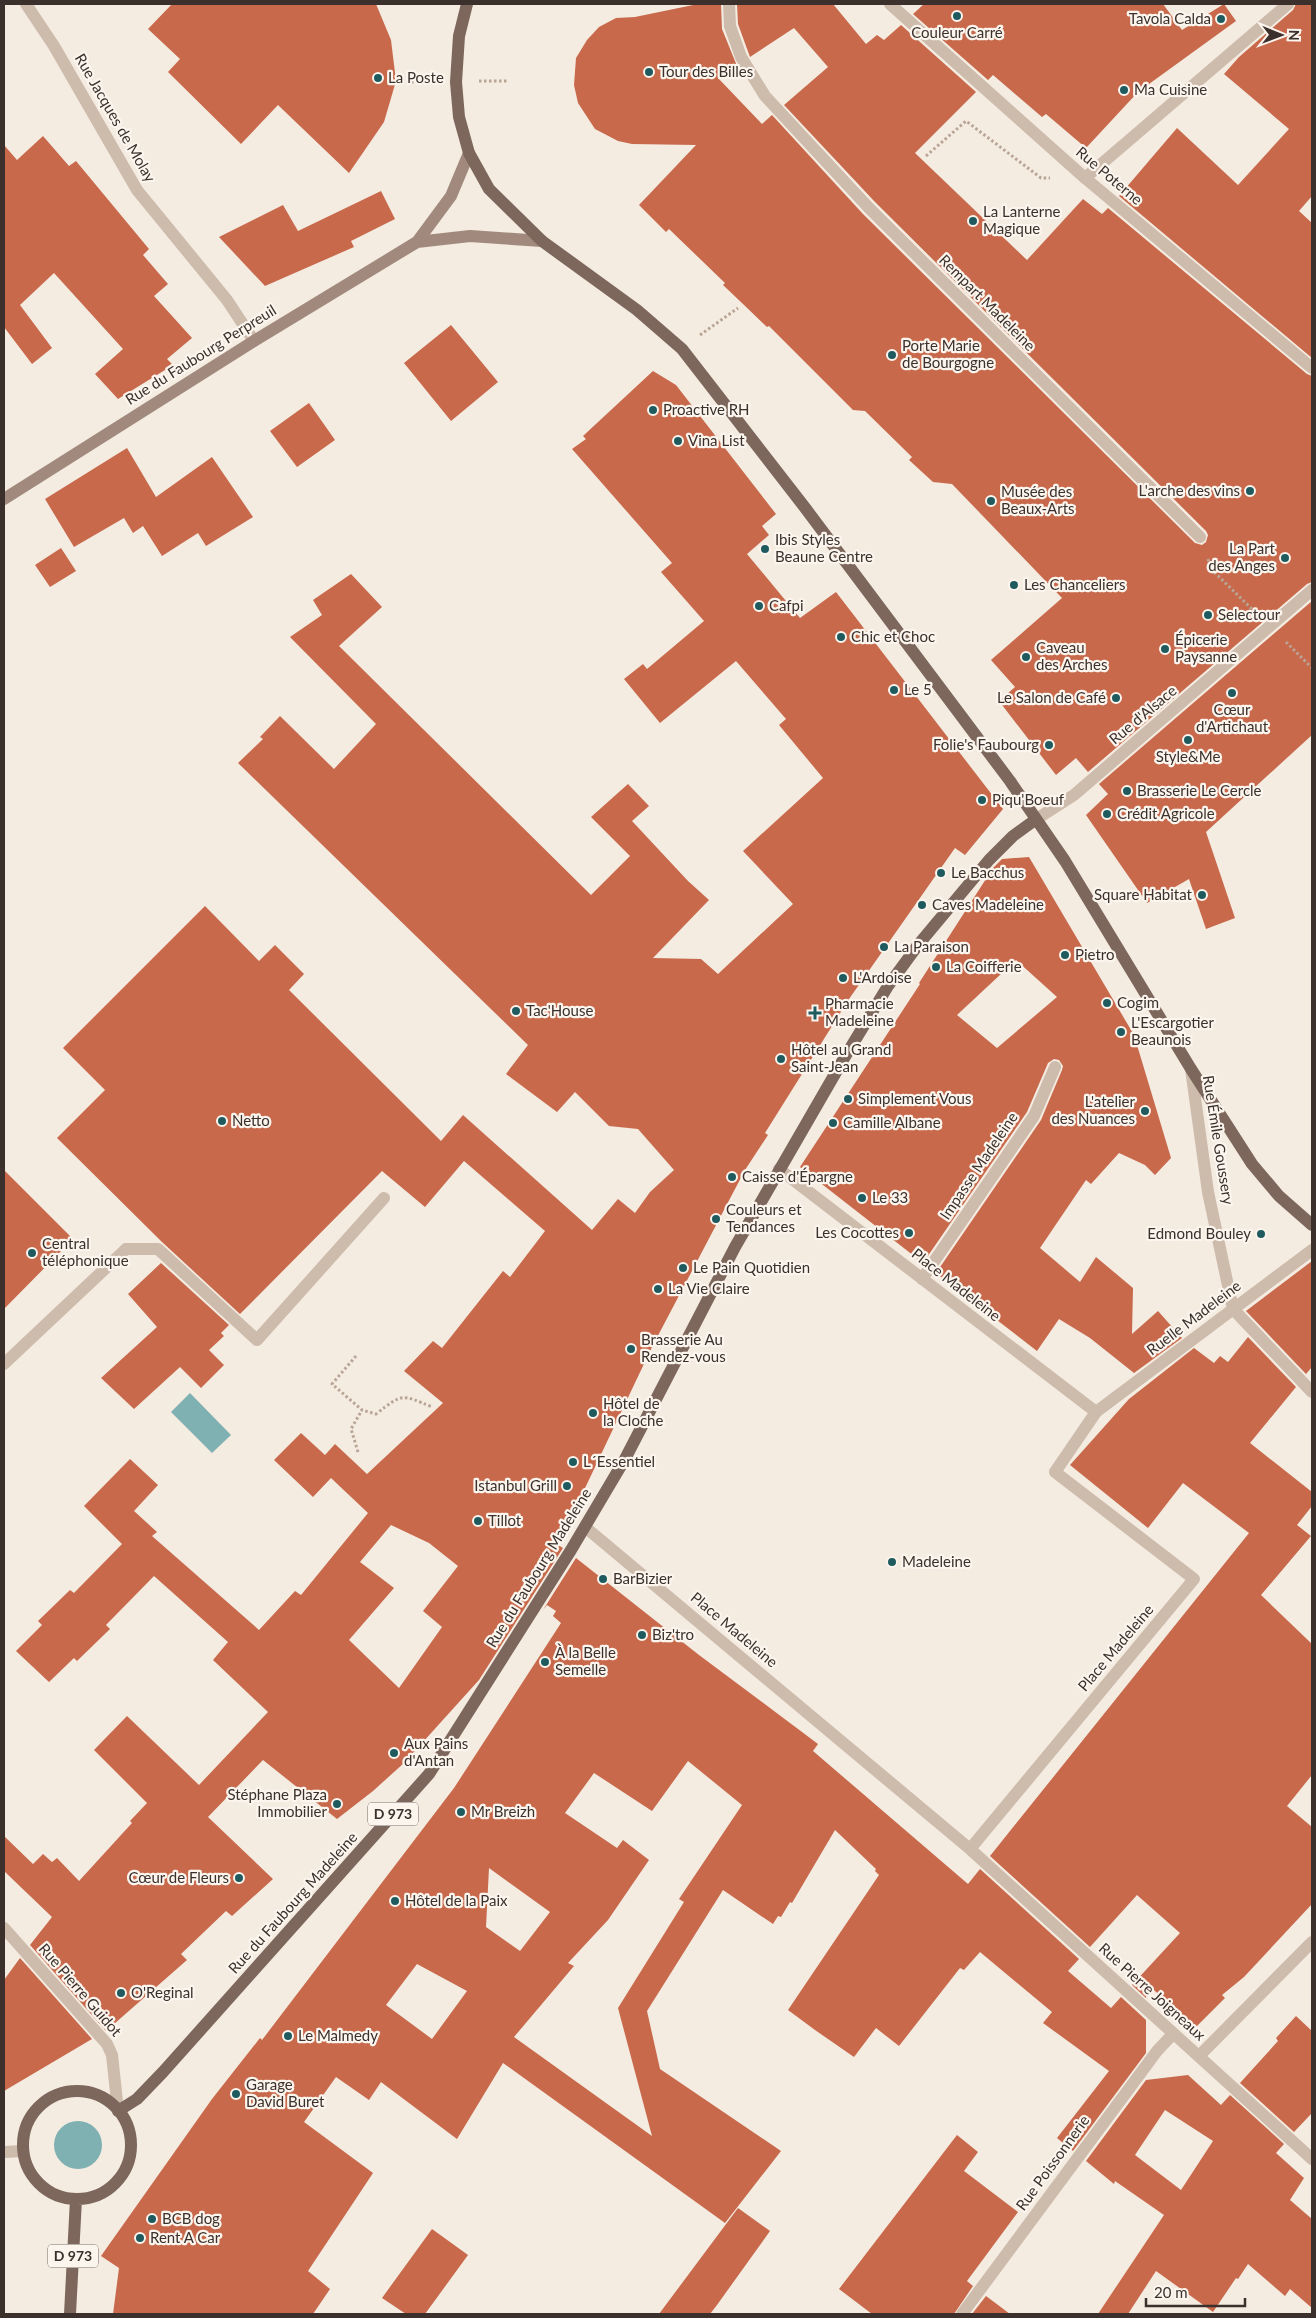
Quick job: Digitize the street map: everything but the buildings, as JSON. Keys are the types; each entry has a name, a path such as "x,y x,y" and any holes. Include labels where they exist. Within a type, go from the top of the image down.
{"main road":[{"path":"468,4 460,36 456,82 459,117 469,153 489,190 542,241 637,310 682,348 996,762 1065,861 1191,1069 1252,1164 1279,1196 1312,1225"},
{"name":"Rue du Faubourg Perpreuil","path":"4,499 254,341 416,242 451,196 469,153"},
{"name":"Rue du Faubourg Perpreuil","path":"416,242 470,236 542,241"},
{"name":"Rue du Faubourg Madeleine","path":"118,2111 137,2099 163,2072 429,1774 585,1527 625,1459 726,1264 779,1169 888,986 918,944 989,860 1013,836 1036,820"},
{"path":"92,2093 107,2101 118,2111 127,2127 130,2145 123,2172 103,2192 94,2196 76,2199 65,2197 45,2188 30,2172 23,2151 25,2130 34,2112 50,2098 60,2094 92,2093"},
{"name":"D 973","path":"70,2314 76,2199"}],"street":[{"name":"Rue Jacques de Molay","path":"26,4 54,46 137,190 227,300 254,341"},
{"name":"Rempart Madeleine","path":"729,4 730,26 741,57 765,96 869,208 1200,537"},
{"name":"Rue Poterne","path":"890,4 1085,178 1312,368"},
{"path":"1085,178 1288,4"},
{"name":"Rue d'Alsace","path":"1036,820 1074,795 1312,590"},
{"name":"Impasse Madeleine","path":"922,1279 1034,1116 1055,1067"},
{"name":"Rue Émile Goussery","path":"1191,1069 1208,1192 1233,1309"},
{"name":"Place Madeleine","path":"585,1527 970,1849 1194,1579 1055,1472 1096,1412 779,1169"},
{"path":"4,1364 126,1249 158,1249 256,1340 384,1198"},
{"name":"Ruelle Madeleine","path":"1096,1412 1312,1250"},
{"path":"1233,1309 1312,1392"},
{"name":"Rue Pierre Joigneaux","path":"970,1849 1312,2159"},
{"name":"Rue Pierre Guidot","path":"4,1928 107,2044 112,2055 118,2111"},
{"path":"1199,2056 1312,1942"},
{"name":"Rue Poissonnerie","path":"962,2314 1156,2051 1173,2034"},
{"path":"4,2152 23,2151"}],"path":[{"path":"926,156 966,121 1041,178"},
{"path":"682,348 738,308"},
{"path":"1200,537 1211,569 1251,608"},
{"path":"1280,636 1312,668"},
{"path":"356,1356 332,1384 362,1410 376,1414 396,1398 407,1396 432,1407"},
{"path":"358,1452 350,1429 362,1410"}],"water":[{"path":"190,1393 231,1435 212,1453 171,1412"},
{"path":"78,2121 87,2123 95,2128 100,2136 102,2145 100,2154 95,2162 87,2167 78,2169 69,2167 61,2162 56,2154 54,2145 56,2136 61,2128 69,2123"}],"place":[{"name":"Couleur Carré","path":"957,16"},
{"name":"Tavola Calda","path":"1221,19"},
{"name":"Tour des Billes","path":"649,72"},
{"name":"La Poste","path":"378,78"},
{"name":"Ma Cuisine","path":"1124,90"},
{"name":"La Lanterne Magique","path":"973,221"},
{"name":"Porte Marie de Bourgogne","path":"892,355"},
{"name":"Proactive RH","path":"653,410"},
{"name":"Vina List","path":"678,441"},
{"name":"L'arche des vins","path":"1250,491"},
{"name":"Musée des Beaux-Arts","path":"991,501"},
{"name":"Ibis Styles Beaune Centre","path":"765,549"},
{"name":"La Part des Anges","path":"1285,558"},
{"name":"Les Chanceliers","path":"1014,585"},
{"name":"Cafpi","path":"759,606"},
{"name":"Selectour","path":"1208,615"},
{"name":"Chic et Choc","path":"841,637"},
{"name":"Épicerie Paysanne","path":"1165,649"},
{"name":"Caveau des Arches","path":"1026,657"},
{"name":"Le 5","path":"894,690"},
{"name":"Cœur d'Artichaut","path":"1232,693"},
{"name":"Le Salon de Café","path":"1116,698"},
{"name":"Style&Me","path":"1188,740"},
{"name":"Folie's Faubourg","path":"1049,745"},
{"name":"Brasserie Le Cercle","path":"1127,791"},
{"name":"Piqu'Boeuf","path":"982,800"},
{"name":"Crédit Agricole","path":"1107,814"},
{"name":"Le Bacchus","path":"941,873"},
{"name":"Square Habitat","path":"1202,895"},
{"name":"Caves Madeleine","path":"922,905"},
{"name":"La Paraison","path":"884,947"},
{"name":"Pietro","path":"1065,955"},
{"name":"La Coifferie","path":"936,967"},
{"name":"L'Ardoise","path":"843,978"},
{"name":"Cogim","path":"1107,1003"},
{"name":"Tac'House","path":"516,1011"},
{"name":"Pharmacie Madeleine","path":"815,1013"},
{"name":"L'Escargotier Beaunois","path":"1121,1032"},
{"name":"Hôtel au Grand Saint-Jean","path":"781,1059"},
{"name":"Simplement Vous","path":"848,1099"},
{"name":"L'atelier des Nuances","path":"1145,1111"},
{"name":"Netto","path":"222,1121"},
{"name":"Camille Albane","path":"833,1123"},
{"name":"Caisse d'Épargne","path":"732,1177"},
{"name":"Le 33","path":"862,1198"},
{"name":"Couleurs et Tendances","path":"716,1219"},
{"name":"Les Cocottes","path":"909,1233"},
{"name":"Edmond Bouley","path":"1261,1234"},
{"name":"Central téléphonique","path":"32,1253"},
{"name":"Le Pain Quotidien","path":"683,1268"},
{"name":"La Vie Claire","path":"658,1289"},
{"name":"Brasserie Au Rendez-vous","path":"631,1349"},
{"name":"Hôtel de la Cloche","path":"593,1413"},
{"name":"L´Essentiel","path":"573,1462"},
{"name":"Istanbul Grill","path":"567,1486"},
{"name":"Tillot","path":"478,1521"},
{"name":"Madeleine","path":"892,1562"},
{"name":"BarBizier","path":"603,1579"},
{"name":"Biz'tro","path":"642,1635"},
{"name":"À la Belle Semelle","path":"545,1662"},
{"name":"Aux Pains d'Antan","path":"394,1753"},
{"name":"Stéphane Plaza Immobilier","path":"337,1804"},
{"name":"Mr Breizh","path":"461,1812"},
{"name":"Cœur de Fleurs","path":"239,1878"},
{"name":"Hôtel de la Paix","path":"395,1901"},
{"name":"O'Reginal","path":"121,1993"},
{"name":"Le Malmedy","path":"288,2036"},
{"name":"Garage David Buret","path":"236,2094"},
{"name":"BCB dog","path":"152,2219"},
{"name":"Rent A Car","path":"140,2238"}]}
